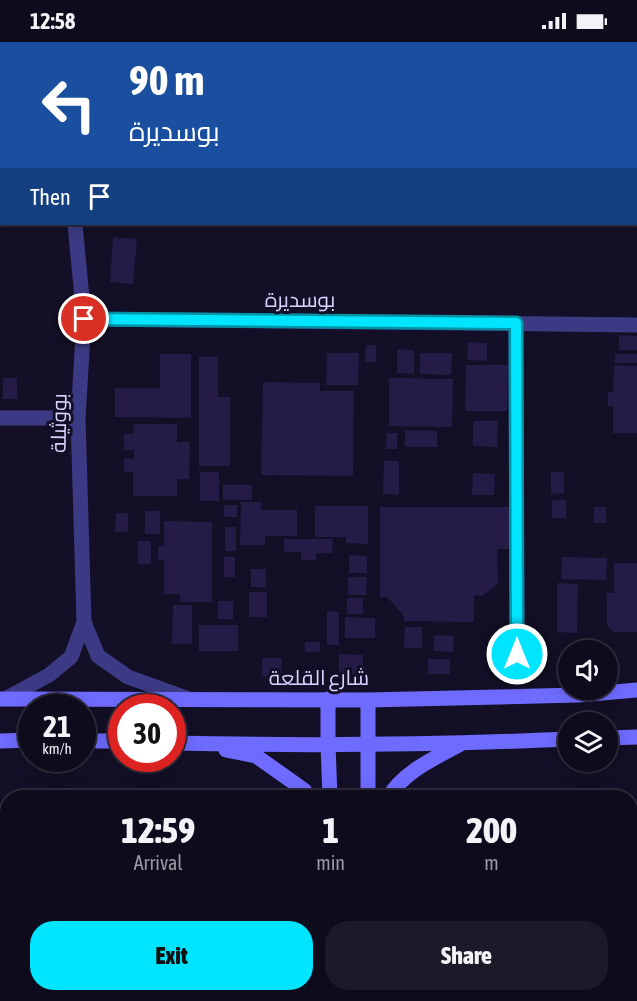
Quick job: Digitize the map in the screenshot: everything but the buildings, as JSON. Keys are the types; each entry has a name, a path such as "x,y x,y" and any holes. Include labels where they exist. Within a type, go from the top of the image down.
{"main road":[{"name":"شارع القلعة","path":"3,699 368,700 579,695 637,690"},
{"path":"328,699 330,790"},
{"path":"368,700 368,790"},
{"path":"618,737 637,736"},
{"path":"186,743 368,745 558,739"},
{"path":"0,741 18,740"},
{"path":"186,744 256,756 304,790"},
{"path":"393,790 420,766 462,744"}],"street":[{"name":"بووثيلة","path":"75,225 84,319 78,418 84,622 98,656 128,677 189,699"},
{"name":"بوسديرة","path":"84,319 637,325"},
{"path":"516,323 517,654"},
{"path":"0,418 78,418"},
{"name":"بووثيلة","path":"3,699 49,675 71,657 84,622"}],"route":[{"path":"84,319 516,323 517,654"}]}
